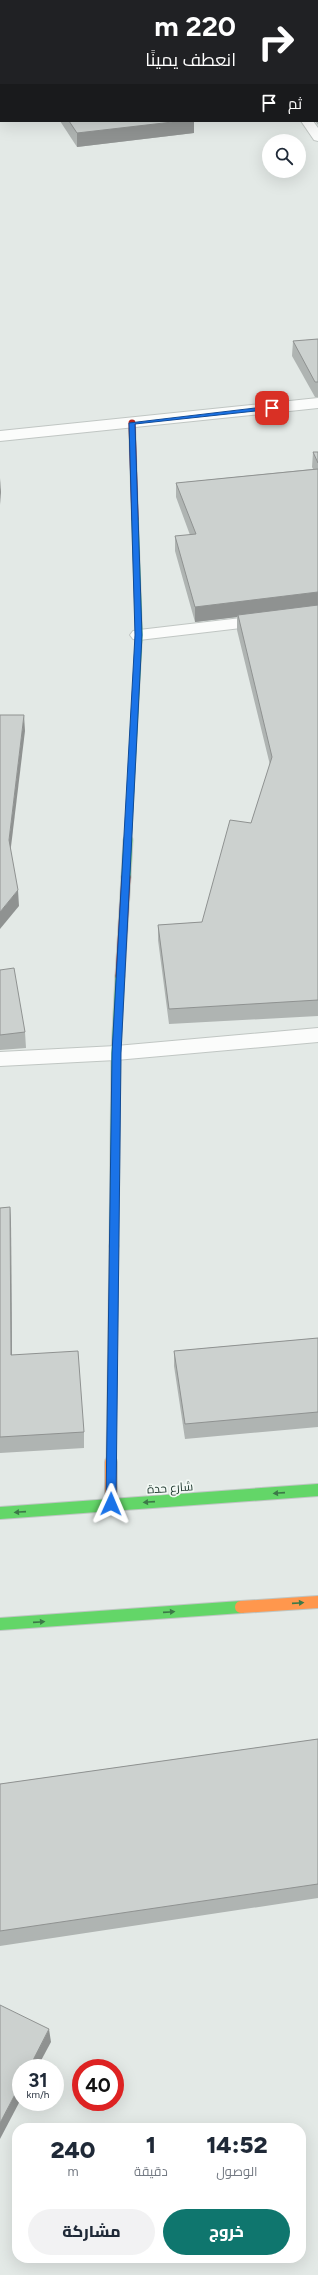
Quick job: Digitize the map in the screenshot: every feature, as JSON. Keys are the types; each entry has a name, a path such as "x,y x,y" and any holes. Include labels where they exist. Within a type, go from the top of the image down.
{"street":[{"path":"307,122 318,137"},
{"path":"0,436 318,403"},
{"path":"111,1504 116,1053 139,635 132,423"},
{"path":"139,635 318,614"},
{"path":"0,1058 116,1053 318,1034"},
{"name":"شارع حدة","path":"0,1513 318,1490"},
{"path":"0,1624 318,1602"}],"building":[{"path":"70,122 172,122 77,133"},
{"path":"318,339 318,382 315,382 293,341"},
{"path":"313,452 318,452 318,463"},
{"path":"318,469 318,592 195,607 175,536 196,534 176,483"},
{"path":"318,605 318,1000 169,1009 158,925 202,922 230,820 251,823 272,757 238,615"},
{"path":"0,715 24,715 9,840 18,890 0,912"},
{"path":"14,968 25,1032 0,1035 0,970"},
{"path":"10,1207 11,1355 78,1351 84,1432 0,1437 0,1208"},
{"path":"318,1338 318,1412 185,1424 174,1351"},
{"path":"318,1739 318,1884 0,1931 0,1784"},
{"path":"0,2005 49,2029 34,2059 12,2059 12,2100 0,2123"}],"traffic: fast":[{"path":"126,877 139,635 135,519"},
{"path":"114,1246 116,1053 120,976"},
{"path":"0,1513 318,1490"},
{"path":"0,1624 241,1607"}],"traffic: slow":[{"path":"111,1505 114,1246"},
{"path":"241,1607 318,1602"}],"traffic: jam":[{"path":"132,423 135,519"},
{"path":"120,976 126,877"}],"route":[{"path":"111,1504 116,1053 139,635 132,423 272,408"}]}
